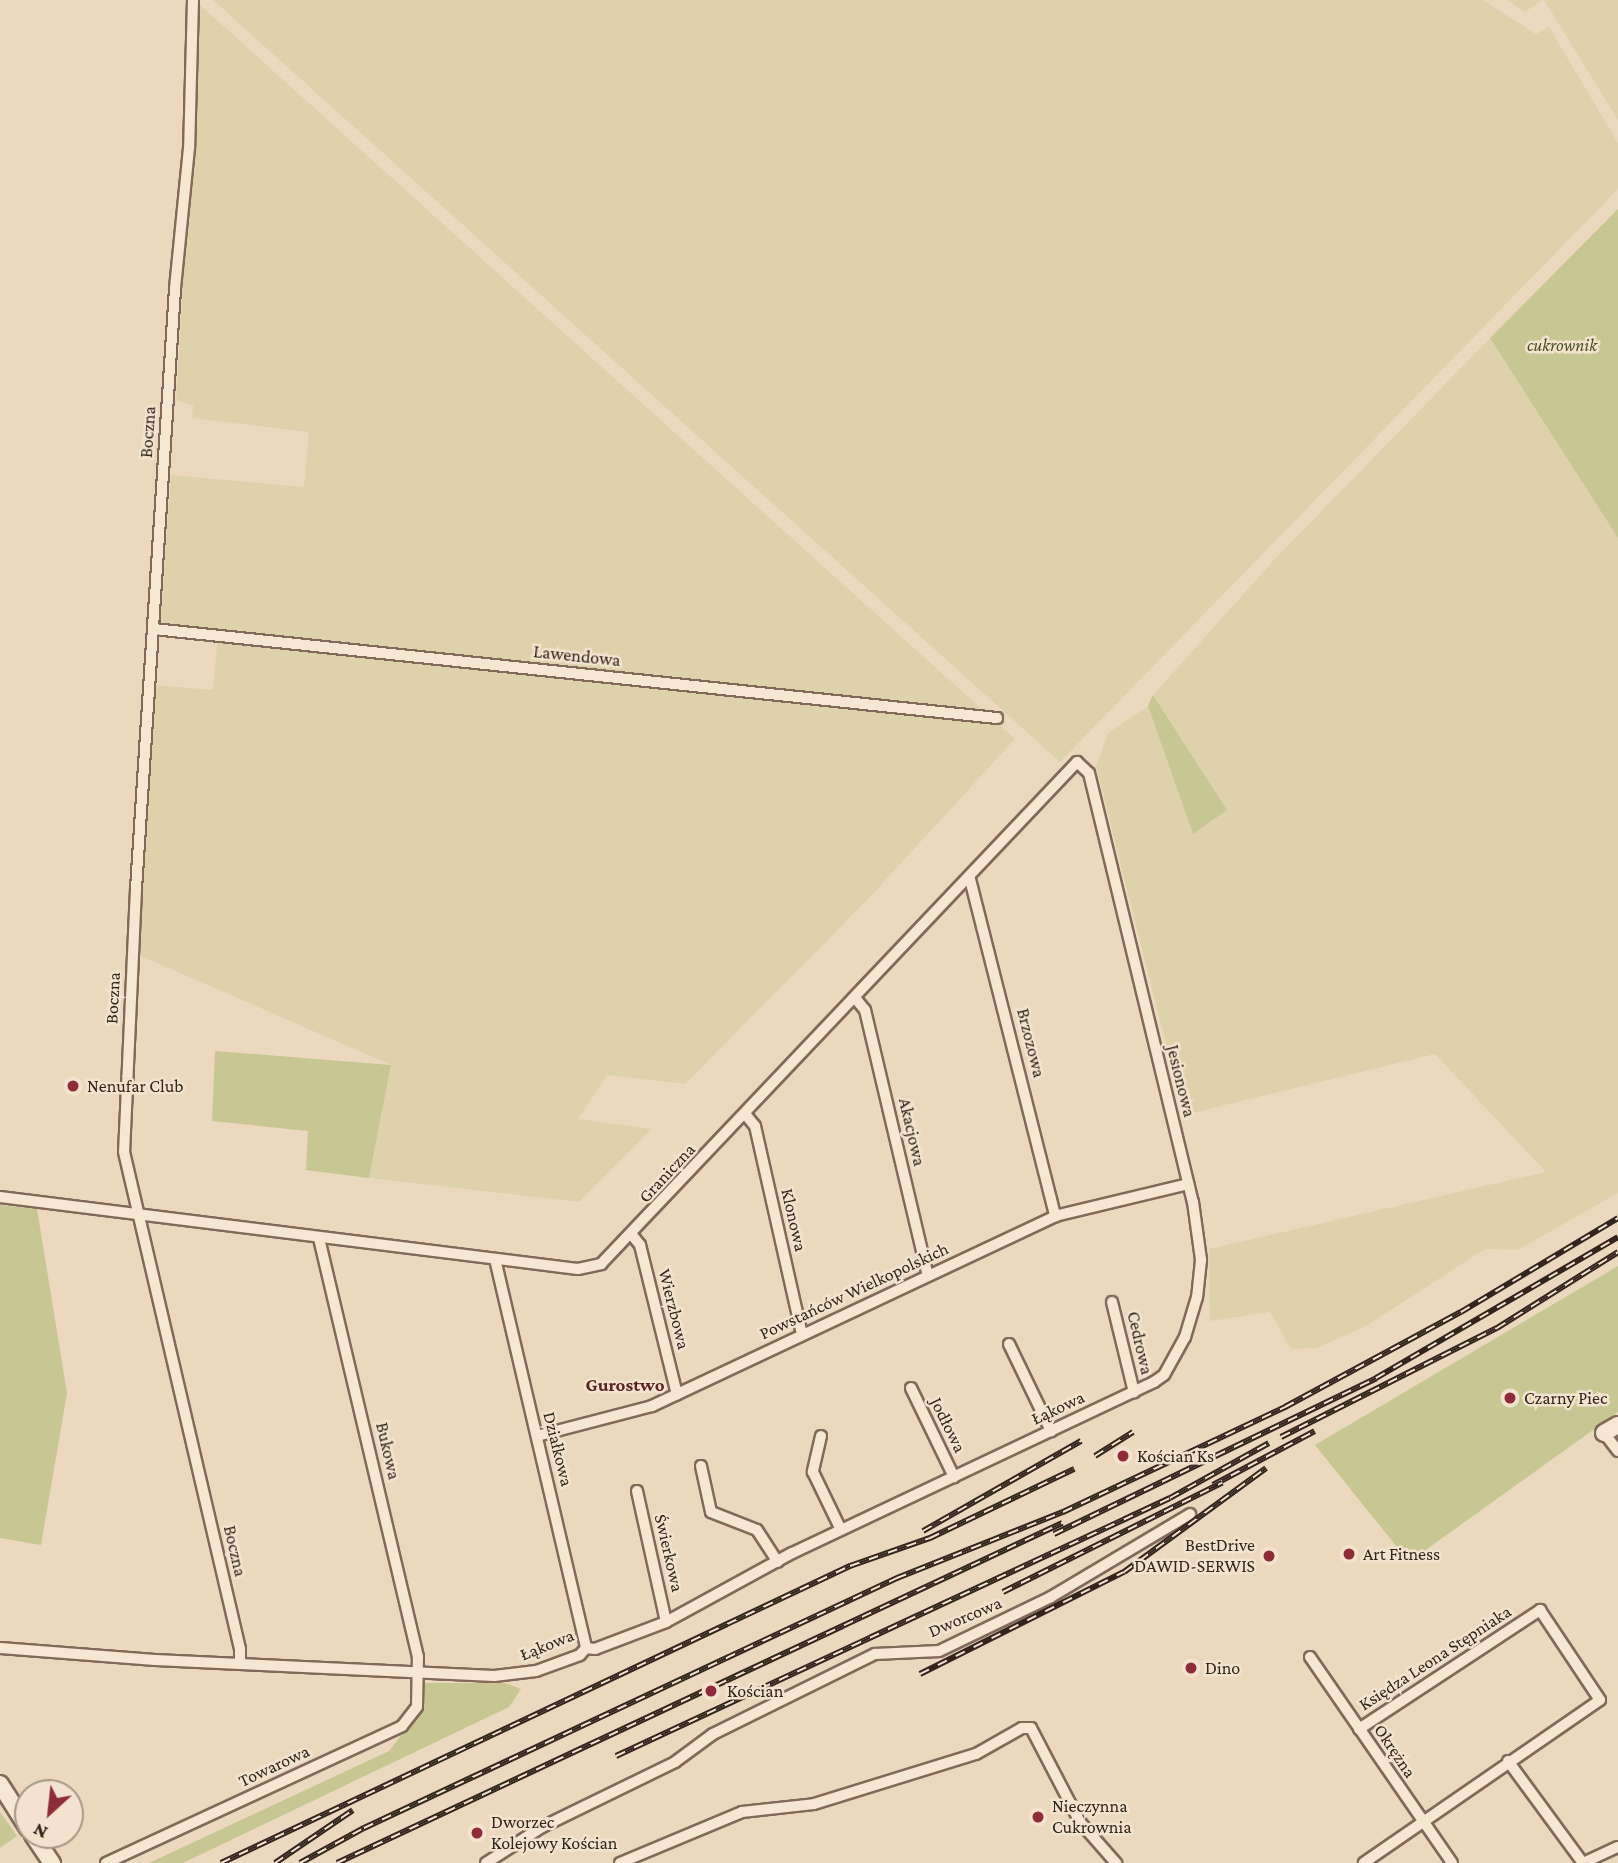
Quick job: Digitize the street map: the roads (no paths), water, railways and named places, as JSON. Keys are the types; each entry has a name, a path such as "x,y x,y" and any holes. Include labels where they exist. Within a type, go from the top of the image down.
{"street":[{"name":"Boczna","path":"192,0 189,148 173,322 124,1116 124,1152 240,1649 240,1664"},
{"name":"Lawendowa","path":"154,629 997,718"},
{"name":"Graniczna","path":"0,1197 319,1238 590,1268 612,1257 1077,762"},
{"name":"Jesionowa","path":"1077,762 1089,773 1188,1184 1201,1260 1192,1319 1164,1375 1133,1392"},
{"name":"Brzozowa","path":"970,878 1055,1216"},
{"name":"Akacjowa","path":"856,999 865,1010 928,1276"},
{"name":"Klonowa","path":"746,1115 755,1126 803,1335"},
{"name":"Powstańców Wielkopolskich","path":"537,1436 622,1416 677,1394 1055,1216 1188,1184"},
{"name":"Wierzbowa","path":"632,1236 640,1245 677,1394"},
{"name":"Bukowa","path":"319,1238 419,1673"},
{"name":"Działkowa","path":"495,1259 586,1648"},
{"name":"Cedrowa","path":"1112,1302 1133,1392"},
{"path":"1009,1344 1051,1431"},
{"name":"Jodłowa","path":"911,1388 954,1477"},
{"name":"Łąkowa","path":"0,1648 240,1664 512,1676 546,1668 586,1648 595,1649 666,1622 841,1530 1133,1392"},
{"path":"1611,1429 1618,1451"},
{"path":"821,1436 813,1472 841,1530"},
{"path":"701,1466 711,1512 758,1530 778,1562"},
{"name":"Świerkowa","path":"637,1491 666,1622"},
{"name":"Dworcowa","path":"486,1863 542,1827 675,1762 713,1734 875,1654 939,1651 1051,1597 1190,1514"},
{"name":"Księdza Leona Stępniaka","path":"1359,1729 1540,1610 1600,1700 1421,1820 1364,1863"},
{"name":"Okrężna","path":"1310,1657 1452,1863"},
{"name":"Towarowa","path":"106,1863 402,1726 417,1707 419,1673"},
{"path":"620,1863 742,1812 838,1797 976,1754 1022,1728 1031,1728 1040,1739 1080,1822 1116,1863"},
{"path":"1508,1761 1583,1863 1618,1847"},
{"path":"0,1784 14,1806"}],"railway":[{"path":"300,1863 364,1828 897,1578 1063,1512 1285,1407 1461,1312 1618,1218"},
{"path":"1054,1534 1376,1378 1618,1237"},
{"path":"1281,1437 1497,1328 1618,1252"},
{"path":"1213,1485 1315,1431"},
{"path":"1095,1456 1133,1432"},
{"path":"923,1531 1081,1441"},
{"path":"616,1756 1170,1498 1269,1443"},
{"path":"920,1674 1124,1572 1266,1468"},
{"path":"221,1863 850,1566 930,1538 1074,1469"},
{"path":"1003,1592 1222,1483"},
{"path":"337,1863 1062,1523"},
{"path":"275,1863 353,1810"}],"place":[{"name":"Nenufar Club","path":"73,1086"},
{"name":"Czarny Piec","path":"1510,1398"},
{"name":"Kościan Ks","path":"1123,1456"},
{"name":"Art Fitness","path":"1349,1554"},
{"name":"BestDrive DAWID-SERWIS","path":"1269,1556"},
{"name":"Dino","path":"1191,1668"},
{"name":"Kościan","path":"711,1691"},
{"name":"Nieczynna Cukrownia","path":"1038,1817"},
{"name":"Dworzec Kolejowy Kościan","path":"477,1833"}],"district":[{"name":"Gurostwo","path":"625,1385"}],"park label":[{"name":"cukrownik","path":"1562,345"}]}
